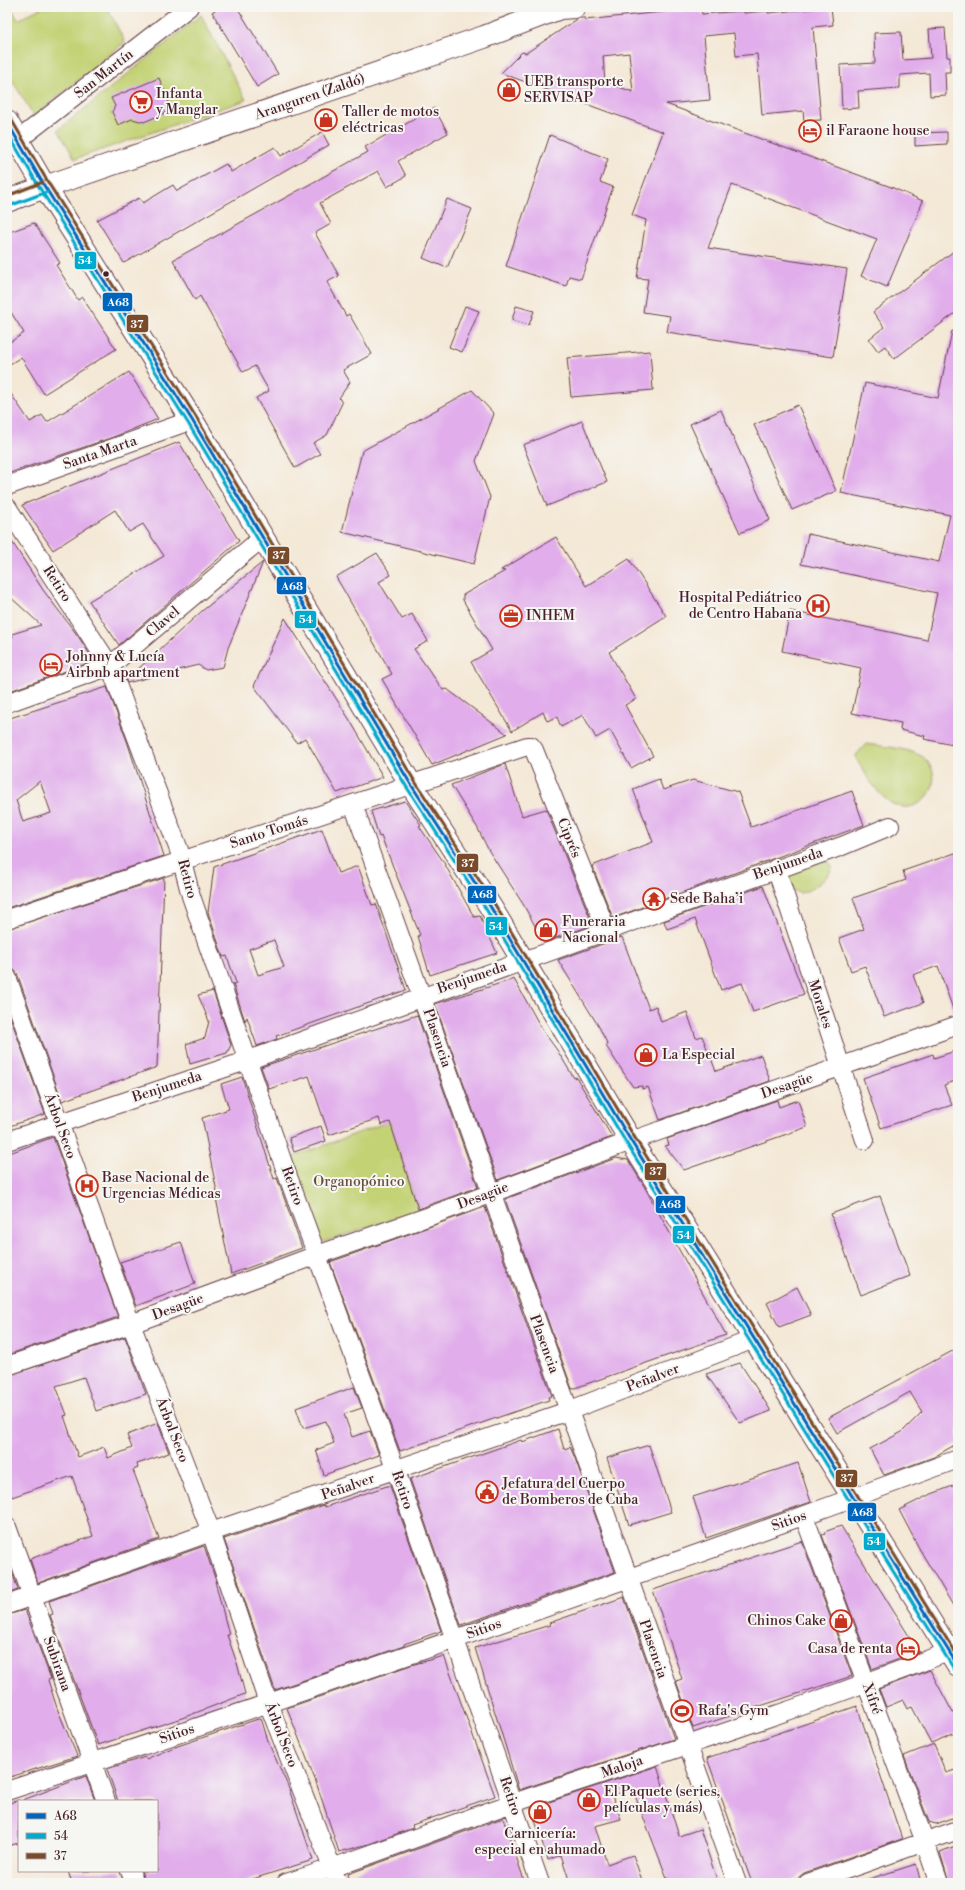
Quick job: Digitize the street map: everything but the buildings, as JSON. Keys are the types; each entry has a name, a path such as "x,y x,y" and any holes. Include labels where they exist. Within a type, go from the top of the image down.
{"main road":[{"name":"Aranguren (Zaldó)","path":"7,201 484,37 560,8 574,7"},
{"path":"13,131 45,187 192,420 410,783 490,906 631,1141 754,1339 955,1655"}],"street":[{"name":"San Martín","path":"13,131 189,7"},
{"name":"Santa Marta","path":"7,486 192,420"},
{"name":"Retiro","path":"7,507 110,666 183,860 191,896 283,1163 396,1471 540,1883"},
{"name":"Clavel","path":"7,703 110,666 262,538"},
{"name":"Santo Tomás","path":"7,919 353,804 410,783 526,746 531,746"},
{"name":"Ciprés","path":"531,746 534,750 607,931"},
{"name":"Plasencia","path":"353,804 422,996 490,1193 629,1578 686,1745 737,1883"},
{"name":"Benjumeda","path":"7,1141 248,1060 422,996 607,931 776,868 842,846 890,826"},
{"name":"Morales","path":"776,868 865,1140"},
{"name":"Árbol Seco","path":"7,977 131,1324 211,1532 268,1703 335,1876"},
{"name":"Desagüe","path":"7,1366 131,1324 317,1255 430,1216 631,1141 958,1025"},
{"name":"Peñalver","path":"7,1605 211,1532 396,1471 568,1411 754,1339"},
{"name":"Sitios","path":"7,1791 455,1640 855,1498 958,1459"},
{"name":"Xifré","path":"804,1516 939,1883"},
{"name":"Subirana","path":"7,1527 106,1800"},
{"name":"Maloja","path":"286,1883 335,1876 512,1804 866,1682 955,1655"},
{"path":"808,1883 958,1830"},
{"path":"130,1872 135,1883"}],"green space":[{"path":"7,7 11,7 18,20 42,7 107,7 125,42 34,116 7,72"},
{"path":"201,15 246,100 75,159 58,130"},
{"path":"866,744 910,751 924,758 928,762 932,769 934,778 929,794 923,801 908,807 899,807 891,803 881,794 857,760 856,755"},
{"path":"823,861 829,862 832,867 831,871 824,880 814,887 799,893 790,888 787,876 789,874"},
{"name":"Organopónico","path":"390,1121 419,1211 320,1243 290,1158"}],"transit line":[{"name":"37","path":"11,119 49,184 196,417 414,780 494,903 635,1138 958,1657"},
{"name":"A68","path":"7,122 45,187 192,420 410,783 490,906 631,1141 958,1666"},
{"name":"54","path":"7,132 41,190 188,423 406,786 486,909 627,1144 954,1669"},
{"name":"37","path":"7,196 43,182"},
{"name":"54","path":"9,206 47,192"}],"place":[{"name":"UEB transporte SERVISAP","path":"509,90"},
{"name":"Infanta y Manglar","path":"141,102"},
{"name":"Taller de motos eléctricas","path":"326,120"},
{"name":"il Faraone house","path":"810,131"},
{"name":"Hospital Pediátrico de Centro Habana","path":"818,606"},
{"name":"INHEM","path":"511,616"},
{"name":"Johnny & Lucía Airbnb apartment","path":"51,665"},
{"name":"Sede Baha’i","path":"654,899"},
{"name":"Funeraria Nacional","path":"546,930"},
{"name":"La Especial","path":"646,1055"},
{"name":"Base Nacional de Urgencias Médicas","path":"87,1186"},
{"name":"Jefatura del Cuerpo de Bomberos de Cuba","path":"487,1492"},
{"name":"Chinos Cake","path":"841,1621"},
{"name":"Casa de renta","path":"908,1649"},
{"name":"Rafa's Gym","path":"682,1711"},
{"name":"El Paquete (series, películas y más)","path":"589,1800"},
{"name":"Carnicería: especial en ahumado","path":"540,1812"}]}
